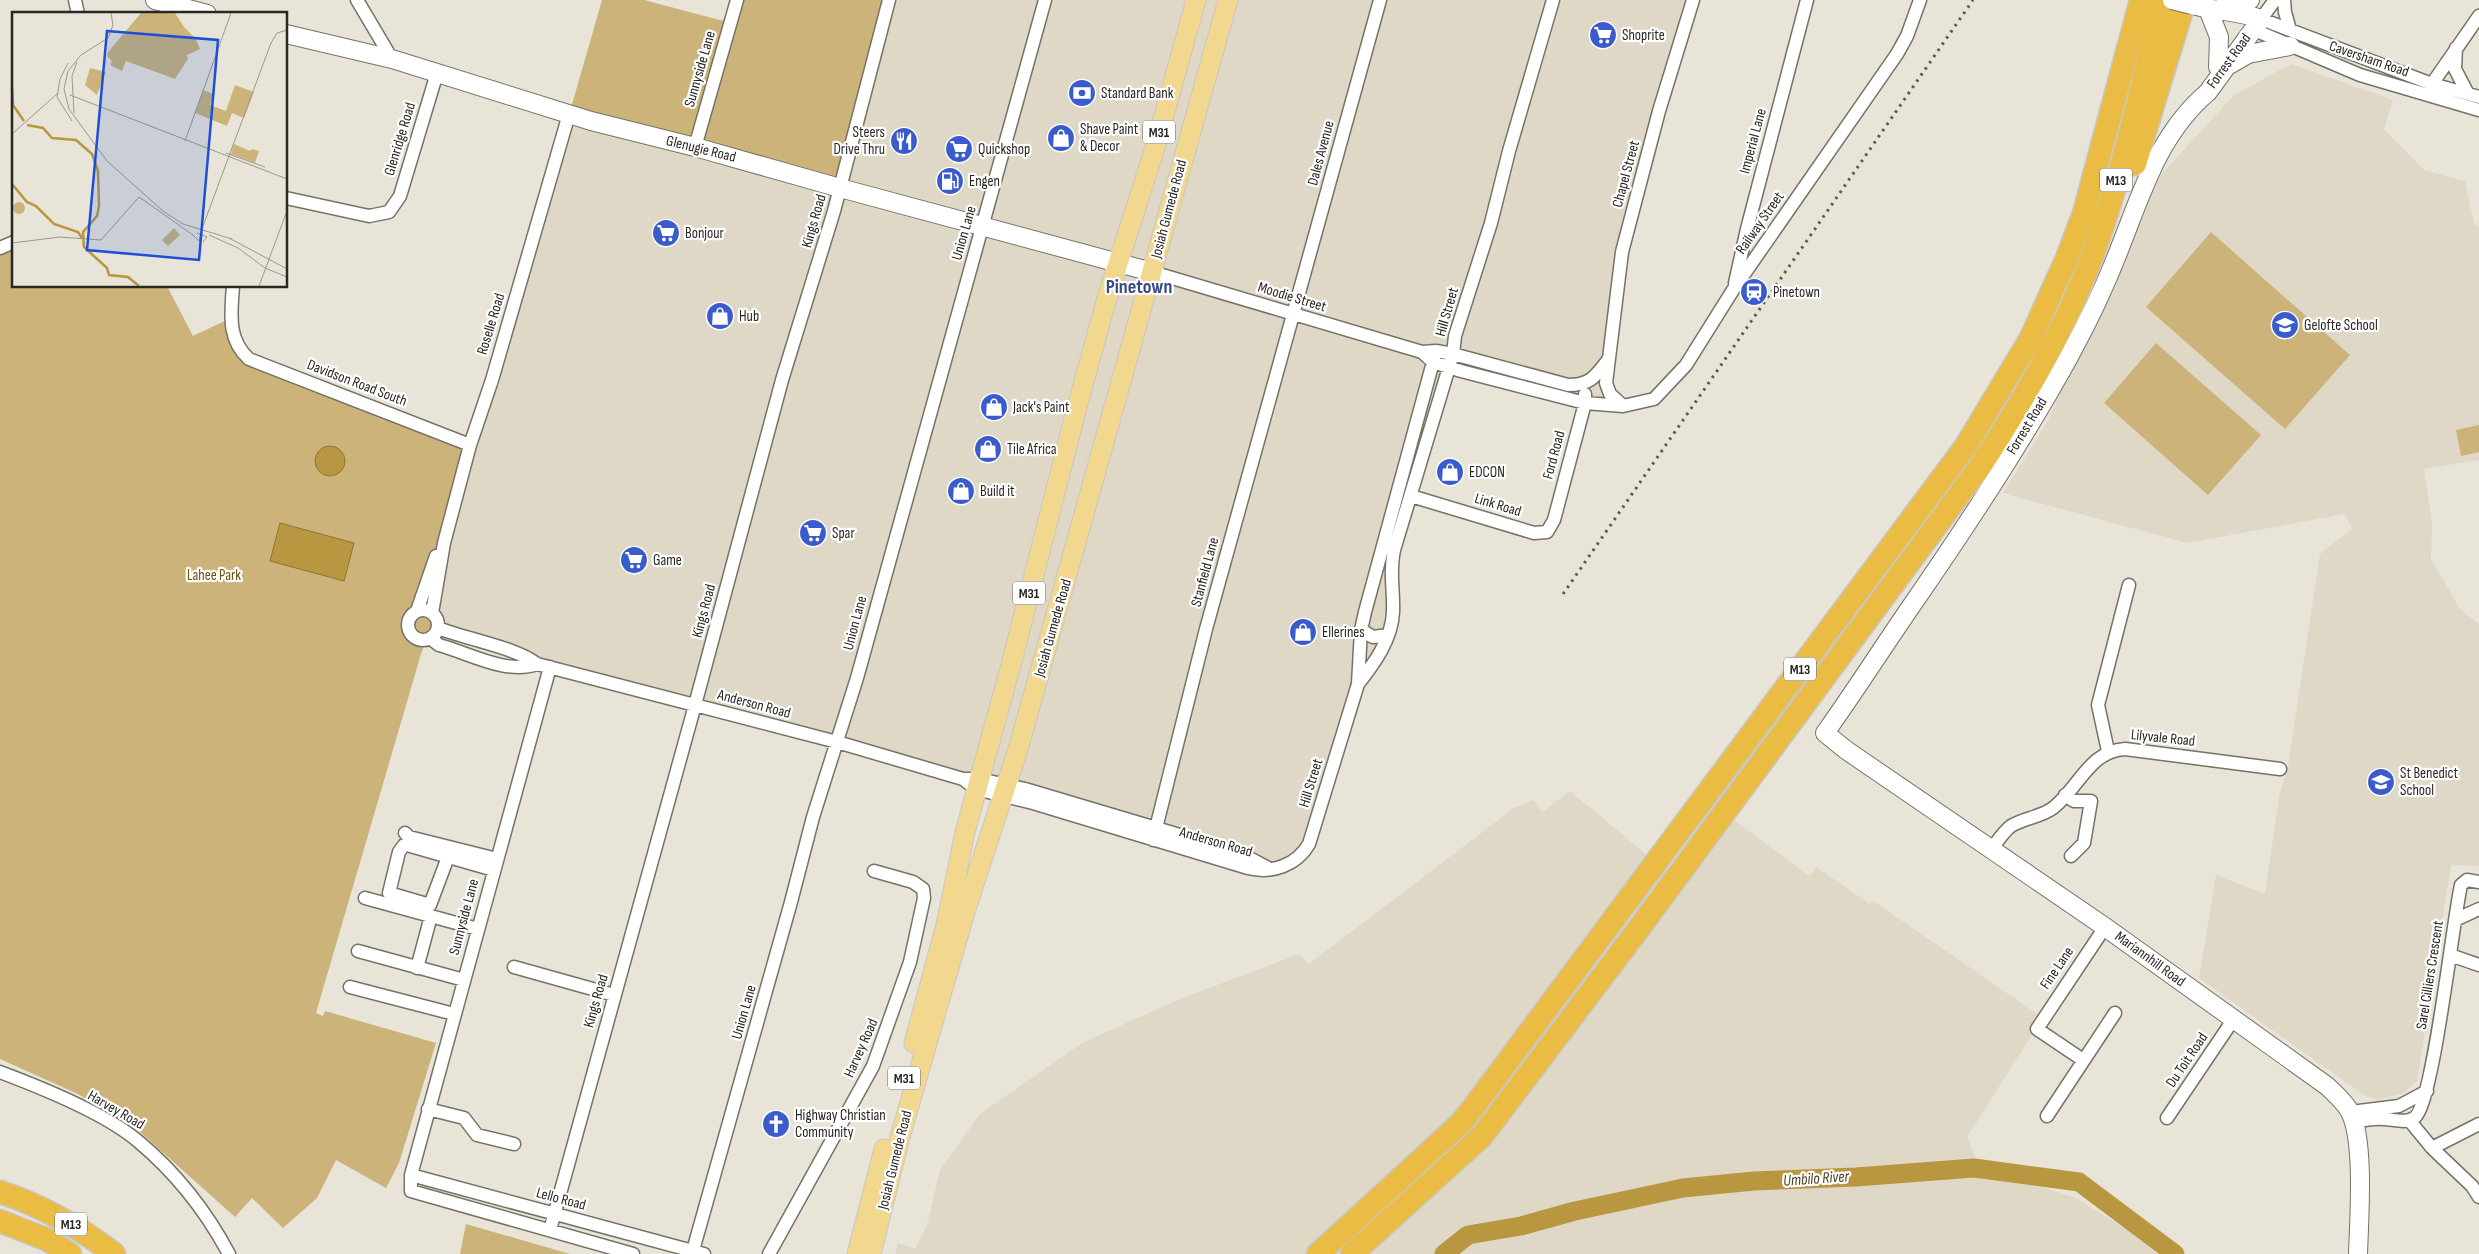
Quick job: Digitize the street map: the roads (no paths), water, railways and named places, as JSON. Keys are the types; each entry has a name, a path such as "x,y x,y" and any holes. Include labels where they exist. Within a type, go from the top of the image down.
{"highway":[{"name":"M13","path":"1318,1254 1470,1112 1966,446 2031,338 2067,258 2084,212 2141,0"},
{"name":"M13","path":"1352,1254 1482,1136 1638,931 1981,465 2029,391 2077,294 2106,218 2163,0"},
{"path":"2049,353 2069,325 2105,252 2149,124 2195,5"},
{"name":"M13","path":"0,1192 53,1214 80,1229 114,1254"},
{"name":"M13","path":"0,1220 48,1240 70,1254"}],"main road":[{"name":"Josiah Gumede Road","path":"857,1254 883,1152 926,1003 946,925 973,782 1117,263 1155,148 1196,0"},
{"name":"Josiah Gumede Road","path":"872,1254 900,1137 965,912 1006,791 1228,0"}],"street":[{"path":"357,0 392,59"},
{"name":"Sunnyside Lane","path":"695,146 737,0"},
{"name":"Kings Road","path":"550,1230 695,705 782,380 840,188 889,0"},
{"name":"Union Lane","path":"696,1253 813,817 837,742 962,304 1045,0"},
{"name":"Dales Avenue","path":"1293,314 1380,0"},
{"name":"Hill Street","path":"1358,684 1373,664 1388,635 1393,612 1390,568 1451,360 1455,336 1491,223 1553,0"},
{"name":"Chapel Street","path":"1623,406 1613,398 1608,389 1608,360 1622,252 1659,110 1692,0"},
{"name":"Imperial Lane","path":"1733,290 1747,229 1807,0"},
{"name":"Railway Street","path":"1585,403 1623,406 1654,399 1668,387 1686,365 1733,290 1897,54 1907,36 1920,0"},
{"path":"2172,0 2228,13 2252,15 2275,0"},
{"path":"2195,5 2219,37 2221,68 2248,54 2290,38 2284,0"},
{"path":"166,1 201,12"},
{"path":"2195,5 2226,7 2252,15"},
{"name":"Caversham Road","path":"2252,15 2290,38 2360,75 2430,90 2473,95"},
{"name":"Forrest Road","path":"1825,733 1957,539 2016,448 2065,363 2120,247 2155,159 2170,135 2196,102 2208,92 2252,15"},
{"path":"2430,90 2456,48 2479,16"},
{"name":"Glenugie Road","path":"288,34 392,59 569,114 695,146 840,188 1152,272"},
{"path":"2456,48 2455,69 2473,95"},
{"name":"Glenridge Road","path":"288,198 369,216 389,212 400,196 437,73"},
{"name":"Caversham Road","path":"2430,90 2479,110"},
{"name":"Roselle Road","path":"432,613 444,543 470,445 492,380 569,114"},
{"path":"0,248 12,243"},
{"name":"Moodie Street","path":"1152,272 1434,357"},
{"name":"Davidson Road South","path":"233,288 231,328 236,346 249,359 470,445"},
{"name":"Stanfield Lane","path":"1155,834 1171,762 1199,655 1293,314"},
{"path":"1434,357 1562,384 1584,384 1598,373 1608,360"},
{"name":"Hill Street","path":"1270,869 1282,867 1300,858 1309,844 1358,684 1361,630 1434,357"},
{"path":"1451,360 1585,403"},
{"name":"Ford Road","path":"1547,532 1554,520 1585,403 1584,384"},
{"name":"Link Road","path":"1411,496 1534,533 1547,532"},
{"name":"Roselle Road","path":"417,611 433,561 444,543"},
{"path":"1992,850 2012,826 2051,810 2093,763 2108,751 2098,704 2129,585"},
{"path":"423,610 432,613 438,622 434,633 420,640 410,632 408,622 417,611 423,610"},
{"path":"1361,630 1373,637 1388,635"},
{"name":"Anderson Road","path":"434,633 520,653 543,666 837,742 1155,834 1248,868 1270,869"},
{"name":"Sunnyside Lane","path":"543,666 495,865 411,1175 411,1191 550,1230"},
{"path":"1842,708 1840,726 1846,750"},
{"name":"Mariannhill Road","path":"1825,733 1846,750 2105,927 2233,1020 2262,1046 2327,1086 2352,1117"},
{"name":"Lilyvale Road","path":"2108,751 2125,749 2280,769"},
{"path":"2065,795 2074,801 2091,801 2084,843 2071,856"},
{"path":"405,834 495,865"},
{"path":"448,857 430,905 389,893 403,846 448,857 495,865"},
{"name":"Harvey Road","path":"769,1254 873,1066 910,962 924,898 923,889 913,882 874,871"},
{"name":"Sarel Cilliers Crescent","path":"2409,1120 2414,1118 2420,1111 2427,1091 2461,885 2467,880 2479,882"},
{"path":"365,898 478,929"},
{"path":"2456,920 2479,909"},
{"path":"418,968 431,916"},
{"name":"Fine Lane","path":"2083,1060 2037,1029 2105,927"},
{"path":"358,951 464,980"},
{"path":"2450,955 2479,964"},
{"path":"514,967 614,995"},
{"path":"350,987 454,1014"},
{"path":"2047,1116 2115,1013"},
{"name":"Du Toit Road","path":"2167,1118 2233,1020"},
{"name":"Harvey Road","path":"0,1072 43,1089 109,1122 138,1141 197,1202 229,1254"},
{"path":"2352,1117 2400,1106 2427,1091"},
{"path":"428,1109 464,1118 477,1135 514,1144"},
{"path":"2352,1117 2409,1120 2432,1148 2472,1186 2479,1198"},
{"path":"2352,1117 2360,1195 2358,1254"},
{"path":"2432,1148 2479,1124"},
{"name":"Lello Road","path":"411,1175 696,1253"},
{"path":"550,1230 633,1254"}],"waterway":[{"name":"Umbilo River","path":"1444,1254 1468,1235 1521,1226 1575,1211 1683,1188 1754,1181 1856,1177 1974,1168 2079,1182 2175,1254"}],"railway":[{"path":"1563,594 1973,0"}],"place":[{"name":"Shoprite","path":"1603,35"},
{"name":"Standard Bank","path":"1082,93"},
{"name":"Shave Paint & Decor","path":"1061,138"},
{"name":"Steers Drive Thru","path":"904,141"},
{"name":"Quickshop","path":"959,149"},
{"name":"Engen","path":"950,181"},
{"name":"Bonjour","path":"666,233"},
{"name":"Pinetown","path":"1754,292"},
{"name":"Hub","path":"720,316"},
{"name":"Gelofte School","path":"2285,325"},
{"name":"Jack's Paint","path":"994,407"},
{"name":"Tile Africa","path":"988,449"},
{"name":"EDCON","path":"1450,472"},
{"name":"Build it","path":"961,491"},
{"name":"Spar","path":"813,533"},
{"name":"Game","path":"634,560"},
{"name":"Ellerines","path":"1303,632"},
{"name":"St Benedict School","path":"2381,782"},
{"name":"Highway Christian Community","path":"776,1124"}],"district":[{"name":"Pinetown","path":"1139,287"}],"park label":[{"name":"Lahee Park","path":"214,575"}]}
